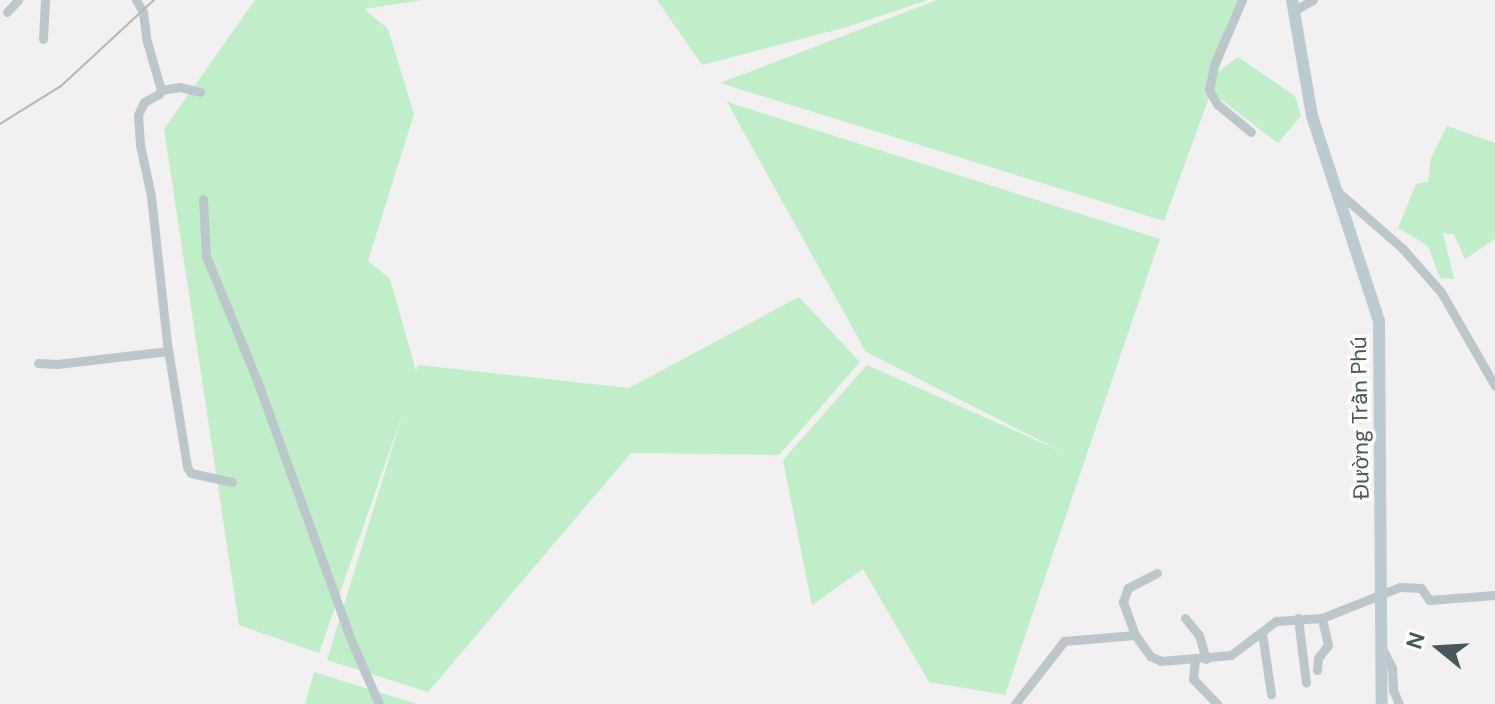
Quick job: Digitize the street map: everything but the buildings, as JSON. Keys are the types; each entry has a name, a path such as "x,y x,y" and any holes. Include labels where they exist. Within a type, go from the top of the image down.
{"main road":[{"name":"Đường Trần Phú","path":"1292,6 1312,116 1379,321 1382,704"}],"street":[{"path":"7,12 18,0"},
{"path":"43,39 45,0"},
{"path":"136,0 143,12 146,38 161,90"},
{"path":"1242,0 1214,65 1209,90 1217,104 1251,132"},
{"path":"1292,6 1313,0"},
{"path":"200,92 180,87 161,90 141,104 138,115 140,145 151,196 168,351 188,471 232,482"},
{"path":"1338,192 1403,249 1441,292 1495,386"},
{"path":"203,199 206,256 258,383 351,640 379,704"},
{"path":"38,363 57,364 168,351"},
{"path":"1157,573 1132,585 1123,596 1135,635 1153,659 1201,660 1237,653 1276,621 1322,618 1400,587 1421,588 1429,600 1495,595"},
{"path":"1185,618 1199,635 1201,660 1193,679 1217,704"},
{"path":"1298,618 1306,683"},
{"path":"1317,670 1318,658 1328,645 1322,618"},
{"path":"1262,633 1271,694"},
{"path":"1015,704 1064,641 1135,635"},
{"path":"1382,648 1392,668 1393,690 1399,704"}],"green space":[{"path":"255,0 423,0 364,9 388,29 414,114 368,261 390,279 416,371 418,365 629,388 799,297 860,362 779,455 631,453 428,692 327,660 404,410 319,653 239,625 164,129"},
{"path":"657,0 928,0 847,27 702,65"},
{"path":"937,0 1244,0 1218,72 1238,57 1295,96 1301,116 1278,143 1211,92 1164,221 720,83"},
{"path":"727,102 1160,239 1005,695 929,682 863,569 812,605 783,460 867,365 1063,452 866,352"},
{"path":"1447,126 1495,143 1495,239 1465,259 1454,234 1443,233 1454,279 1440,278 1428,246 1398,228 1416,184 1428,182 1431,158"},
{"path":"314,672 417,704 305,704"}],"railway":[{"path":"0,124 61,86 154,0"}]}
